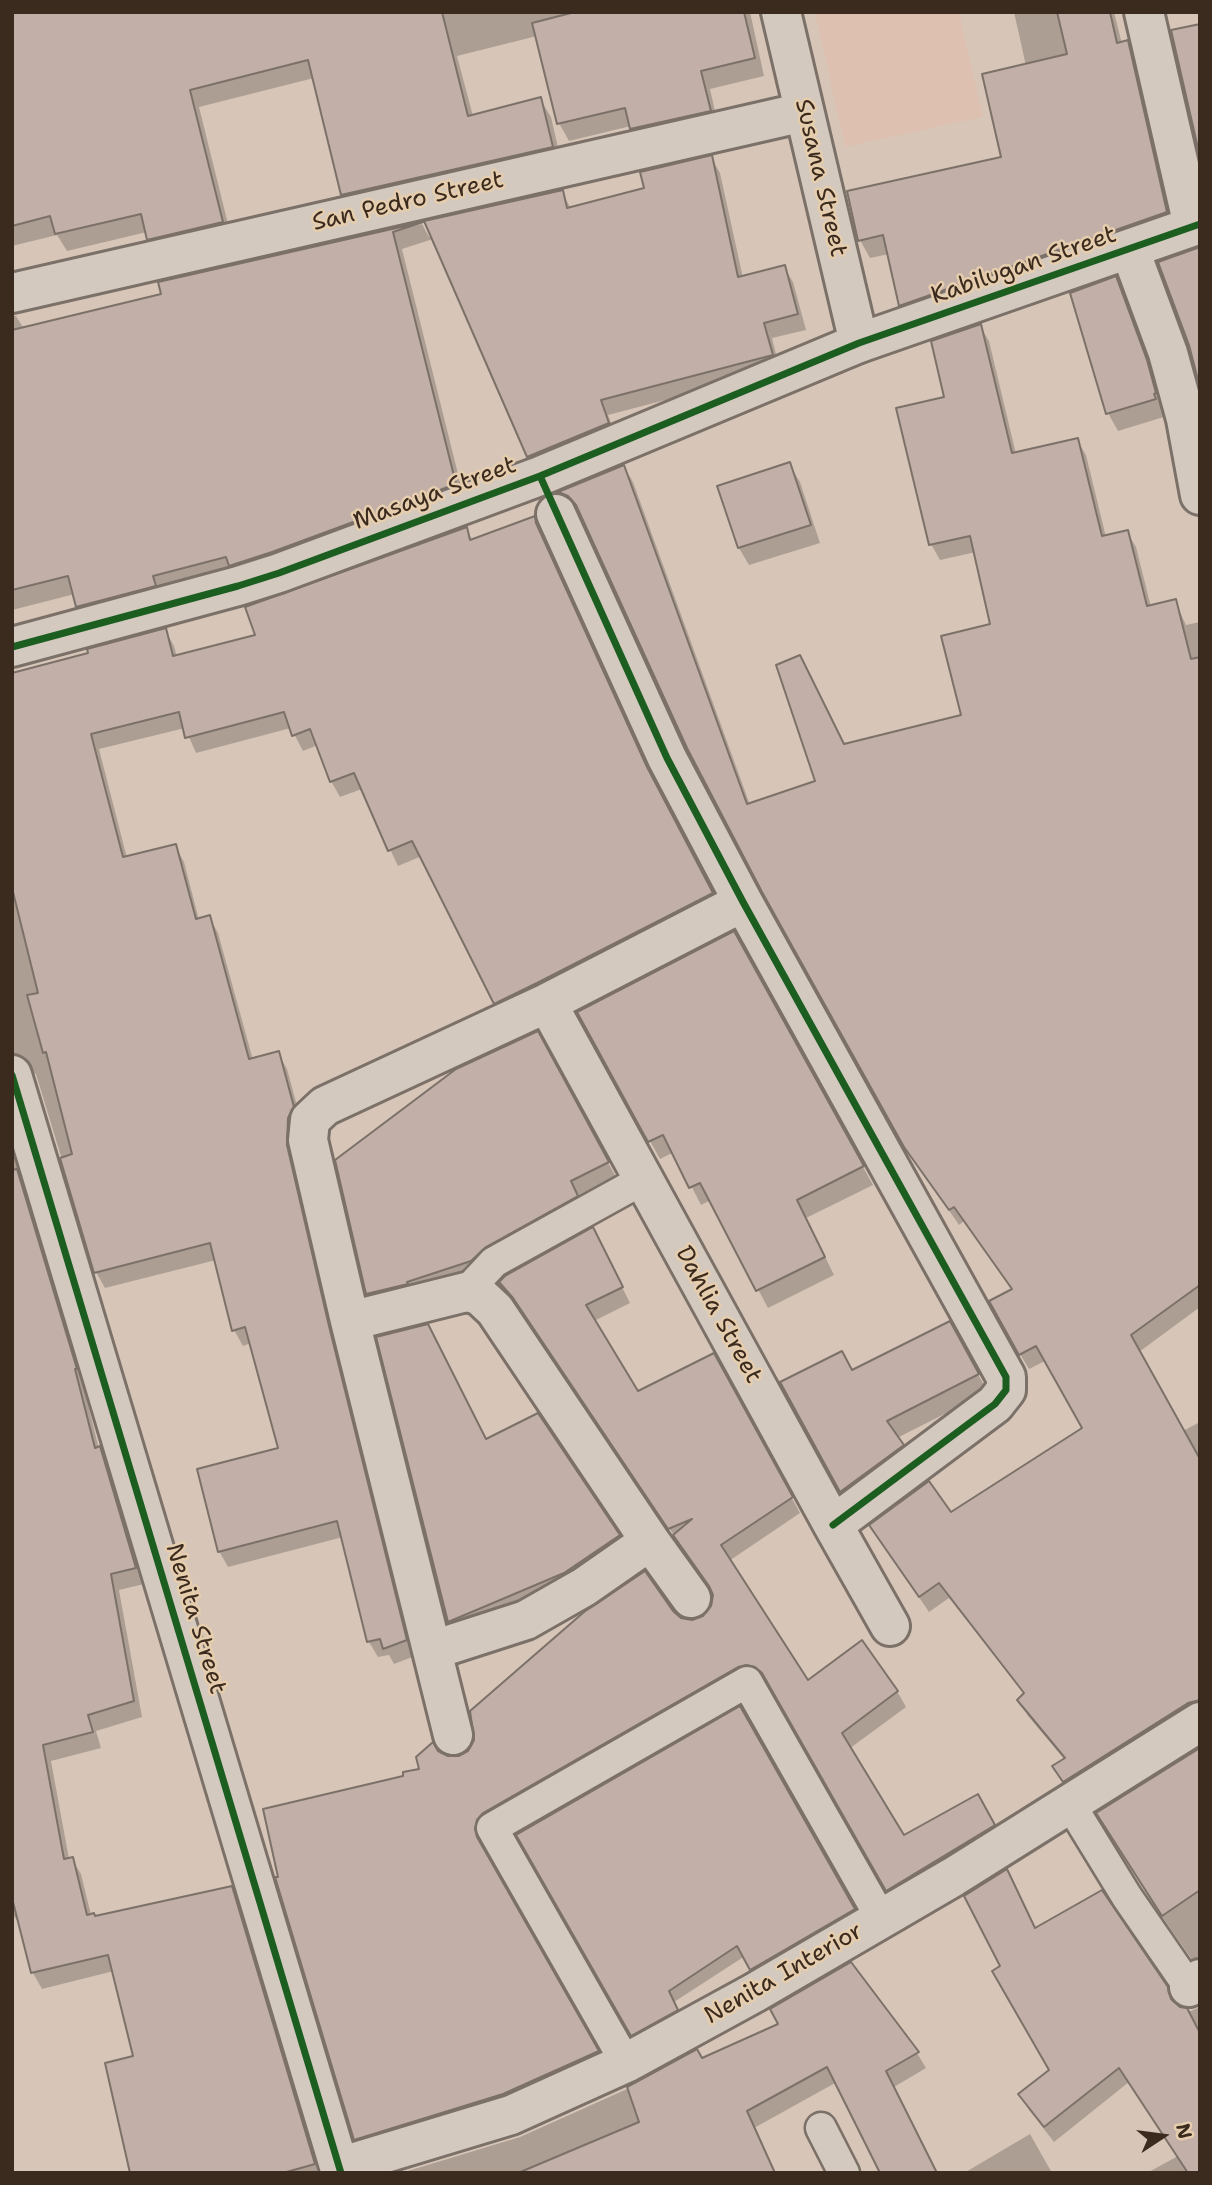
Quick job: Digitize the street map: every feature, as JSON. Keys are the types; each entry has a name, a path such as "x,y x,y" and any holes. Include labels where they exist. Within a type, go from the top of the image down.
{"street":[{"name":"Susana Street","path":"781,12 859,343"},
{"path":"1144,12 1196,225"},
{"name":"San Pedro Street","path":"12,293 804,112"},
{"name":"Kabilugan Street","path":"859,343 1196,225"},
{"path":"1130,250 1168,352 1186,419 1200,495"},
{"name":"Masaya Street","path":"12,647 238,586 549,496 859,343"},
{"path":"549,496 667,758 743,902 1006,1377 1006,1390 995,1404 832,1525"},
{"path":"453,1735 349,1321 308,1140 310,1120 325,1106 547,1003 743,902"},
{"name":"Dahlia Street","path":"547,1003 890,1626"},
{"name":"Nenita Street","path":"12,1075 340,2170"},
{"path":"349,1321 466,1292 479,1295 495,1310 691,1598"},
{"path":"433,1650 526,1620 584,1587 650,1541"},
{"name":"Nenita Interior","path":"340,2170 512,2115 625,2063 754,1993 881,1918 1200,1723"}],"lane":[{"path":"466,1292 494,1262 644,1179"},
{"path":"625,2063 492,1828 747,1682 881,1918"},
{"path":"1070,1804 1127,1897 1194,1983"},
{"path":"821,2128 842,2172"}],"shaded area":[{"path":"815,12 959,12 983,117 845,147"}],"building":[{"path":"12,12 442,12 468,116 541,97 553,147 341,195 308,60 190,90 223,222 147,240 141,214 55,234 50,216 12,226"},
{"path":"575,12 744,12 755,58 701,71 711,111 630,129 625,108 557,124 532,23"},
{"path":"1057,12 1110,12 1117,43 1128,40 1167,212 899,306 883,235 858,241 847,191 1001,157 982,74 1067,54"},
{"path":"1200,24 1200,157 1171,30"},
{"path":"712,155 738,277 785,265 798,314 764,323 773,355 601,400 609,423 527,457 424,221 563,190 567,208 644,188 640,172"},
{"path":"423,222 393,232 456,484 229,566 226,557 153,576 156,586 76,607 68,576 12,590 12,330 161,294 158,282"},
{"path":"1200,247 1198,380 1189,345 1158,262"},
{"path":"1116,276 1147,360 1156,399 1106,414 1070,293"},
{"path":"981,324 1012,453 1078,438 1102,536 1128,530 1147,606 1176,599 1191,659 1200,657 1200,1285 1131,1335 1200,1459 1200,1700 1188,1703 1063,1782 1052,1766 1065,1758 1017,1700 1024,1693 939,1583 919,1597 869,1525 929,1481 951,1512 1082,1428 1036,1346 1019,1355 989,1301 1012,1289 954,1207 949,1210 904,1147 762,892 687,748 576,505 568,496 558,492 624,465 747,804 815,781 776,665 800,655 844,744 961,715 941,636 990,624 970,536 929,545 896,408 944,397 931,341"},
{"path":"790,462 811,525 738,548 717,486"},
{"path":"535,516 647,767 713,893 537,983 494,1004 412,841 388,851 354,773 330,782 310,729 292,736 284,712 185,738 179,712 91,734 123,857 176,844 196,919 210,915 249,1059 279,1051 294,1107 288,1118 287,1145 407,1640 383,1649 380,1639 367,1642 337,1521 218,1552 197,1469 278,1448 245,1327 232,1331 210,1243 94,1273 60,1158 72,1154 46,1052 43,1053 27,995 38,993 12,888 12,673 88,653 87,649 166,628 173,656 255,635 245,607 467,527 470,540"},
{"path":"734,931 864,1166 797,1200 825,1257 756,1291 700,1183 689,1188 663,1135 648,1142 577,1012"},
{"path":"538,1031 609,1162 571,1181 578,1196 486,1247 471,1261 407,1282 408,1284 366,1294 335,1160 456,1069"},
{"path":"17,1169 77,1369 95,1448 100,1446 136,1568 111,1574 134,1701 88,1715 93,1732 43,1745 64,1859 73,1857 87,1915 94,1913 95,1916 232,1886 315,2164 283,2173 130,2173 105,2063 133,2056 108,1955 31,1973 12,1898 12,1170"},
{"path":"593,1227 623,1287 586,1305 638,1391 714,1353 793,1497 721,1545 808,1680 862,1640 898,1691 842,1733 904,1835 978,1794 995,1825 886,1891 762,1673 755,1667 738,1667 483,1813 477,1820 477,1837 599,2051 503,2094 354,2140 275,1877 278,1877 263,1809 403,1776 403,1772 419,1769 416,1757 433,1742 438,1751 448,1756 459,1756 468,1751 474,1740 470,1711 584,1612 645,1571 681,1618 692,1620 703,1616 711,1606 713,1595 709,1586 673,1535 692,1519 668,1529 513,1298 499,1282 505,1276"},
{"path":"950,1321 979,1374 887,1421 904,1445 840,1492 780,1382 842,1351 852,1370"},
{"path":"428,1324 486,1439 538,1413 620,1535 564,1573 448,1622 376,1337"},
{"path":"740,1706 855,1909 750,1970 737,1946 669,1991 678,2010 631,2036 516,1835"},
{"path":"1200,1748 1200,1890 1162,1916 1096,1813"},
{"path":"1007,1869 1035,1928 1102,1890 1168,1987 1171,1999 1180,2007 1187,2008 1200,2033 1200,2173 1188,2173 1119,2068 1044,2127 1018,2094 1049,2070 992,1971 1000,1966 964,1896"},
{"path":"851,1962 919,2052 886,2071 937,2173 880,2173 827,2067 747,2111 775,2173 518,2173 639,2122 627,2087 697,2049 702,2058 778,2024 770,2009"}],"cycle path":[{"path":"12,647 279,573 540,476 859,343 1200,224"},
{"path":"540,476 667,758 743,902 1006,1377 1006,1390 995,1404 833,1525"},
{"path":"12,1075 341,2173"}]}
